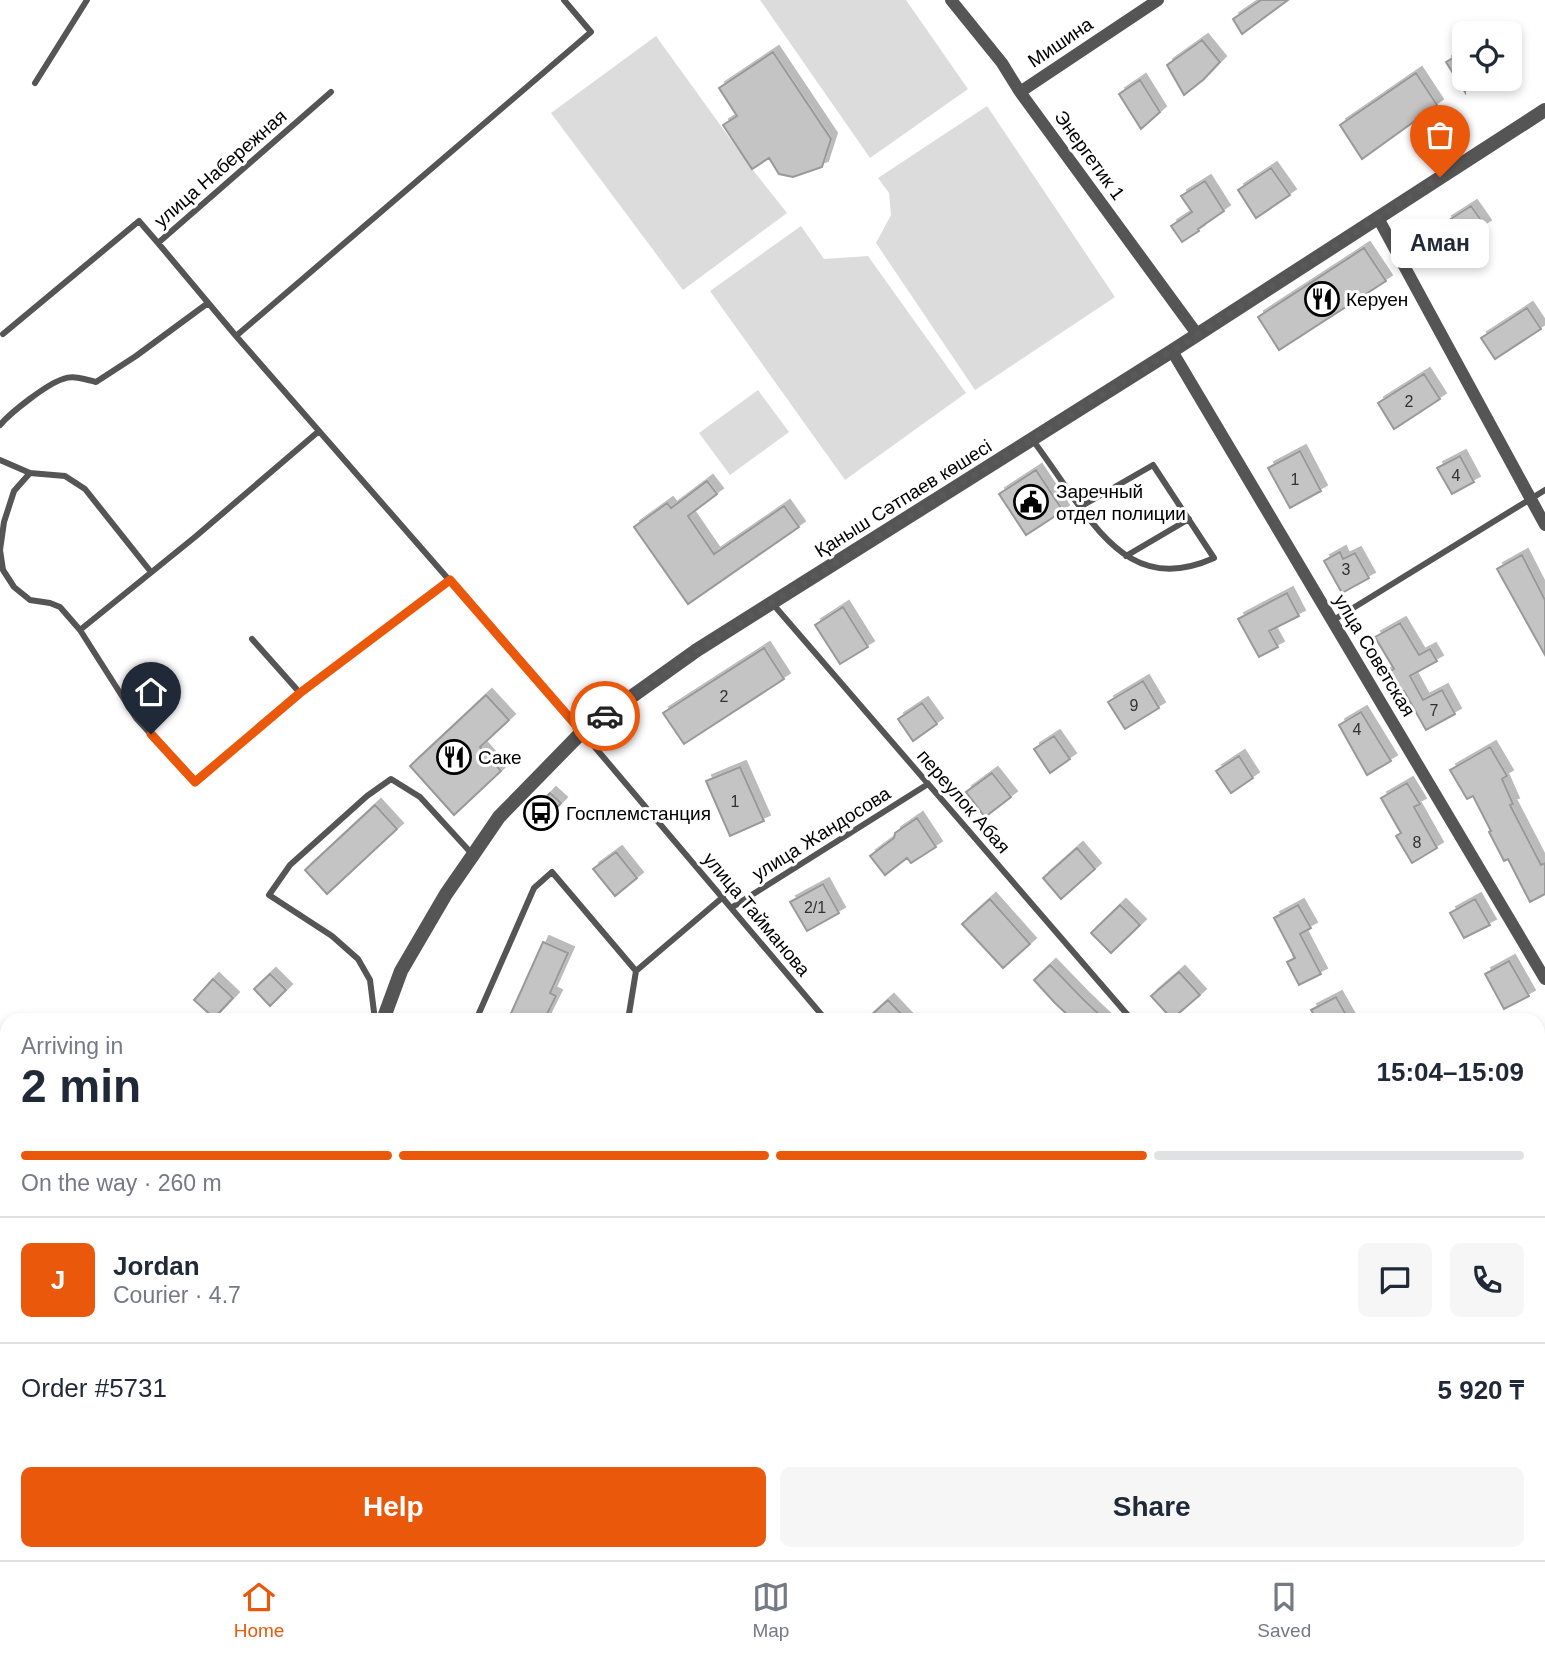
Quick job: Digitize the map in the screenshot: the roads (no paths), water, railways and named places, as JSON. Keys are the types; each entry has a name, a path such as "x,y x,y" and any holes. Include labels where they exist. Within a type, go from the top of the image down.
{"street":[{"name":"Энергетик 1","path":"951,0 1002,63 1020,92 1196,334"},
{"name":"Мишина","path":"1020,92 1158,0"},
{"name":"Қаныш Сәтпаев көшесі","path":"386,1013 401,971 446,894 499,817 582,732 697,650 1172,351 1545,110"},
{"path":"1378,218 1545,525"},
{"name":"улца Советская","path":"1172,351 1545,979"}],"lane":[{"path":"36,83 87,0"},
{"path":"236,337 591,32 564,0"},
{"name":"улица Набережная","path":"331,92 158,243 236,337 450,580"},
{"path":"3,334 139,221 158,243"},
{"path":"0,425 34,396 63,379 78,378 96,382 208,303"},
{"path":"80,630 319,431"},
{"path":"1032,439 1080,507 1102,535 1126,556 1158,569 1197,565 1214,558 1153,465 1080,507"},
{"path":"0,460 30,473 65,476 85,489 151,572"},
{"path":"30,473 14,491 5,522 0,550 3,569 14,587 30,600 60,607 80,630 136,718 195,782 300,693 450,580"},
{"path":"1332,621 1545,490"},
{"path":"1126,556 1189,519"},
{"name":"улица Тайманова","path":"450,580 820,1013"},
{"name":"переулок Абая","path":"772,603 1126,1013"},
{"path":"252,639 300,693"},
{"path":"374,1013 370,981 358,959 332,936 270,895 290,865 367,796 391,779 420,797 473,855"},
{"name":"улица Жандосова","path":"731,908 928,784"},
{"path":"479,1013 534,888 552,872 636,971"},
{"path":"629,1013 636,971 723,897"}],"place":[{"name":"Аман","path":"1440,177"},
{"name":"Керуен","path":"1322,299"},
{"name":"Заречный отдел полиции","path":"1031,502"},
{"name":"Саке","path":"454,757"},
{"name":"Госплемстанция","path":"541,813"}]}
